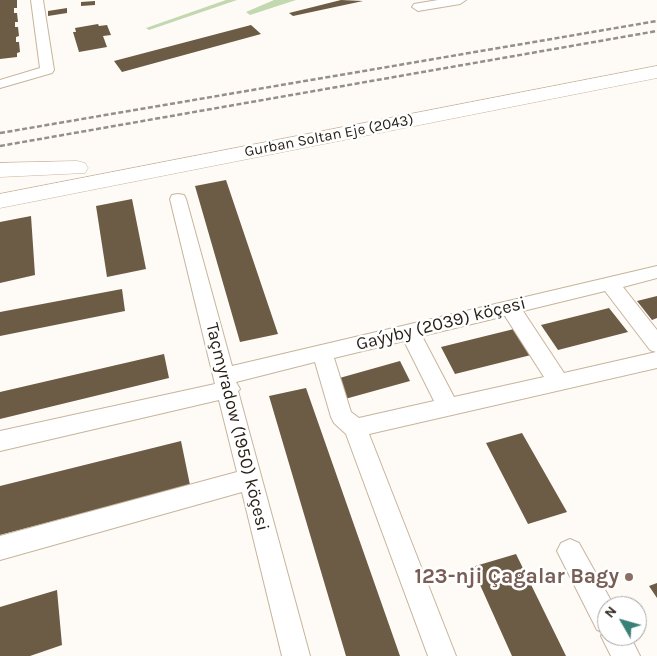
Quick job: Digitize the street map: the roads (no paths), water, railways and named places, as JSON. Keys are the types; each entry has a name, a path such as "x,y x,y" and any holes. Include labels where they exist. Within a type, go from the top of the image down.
{"highway":[{"name":"Gurban Soltan Eje (2043)","path":"0,201 82,176 657,56"},
{"name":"Gurban Soltan Eje (2043)","path":"0,182 82,176 657,72"},
{"path":"0,170 82,176"},
{"path":"0,216 82,176"}],"street":[{"path":"0,84 47,70 37,0"},
{"path":"418,7 460,0"},
{"name":"Taçmyradow (1950) köçesi","path":"178,199 227,382 296,656"},
{"name":"Gaýyby (2039) köçesi","path":"0,440 227,382 322,352 657,272"},
{"path":"609,284 657,345"},
{"path":"510,307 559,383"},
{"path":"409,332 448,407"},
{"path":"322,352 342,417 355,428 442,656"},
{"path":"355,428 657,360"},
{"path":"0,548 250,479"},
{"path":"570,551 597,601"}],"railway":[{"path":"0,133 657,21"},
{"path":"0,146 657,31"}],"place":[{"name":"123-nji Çagalar Bagy","path":"629,577"}]}
